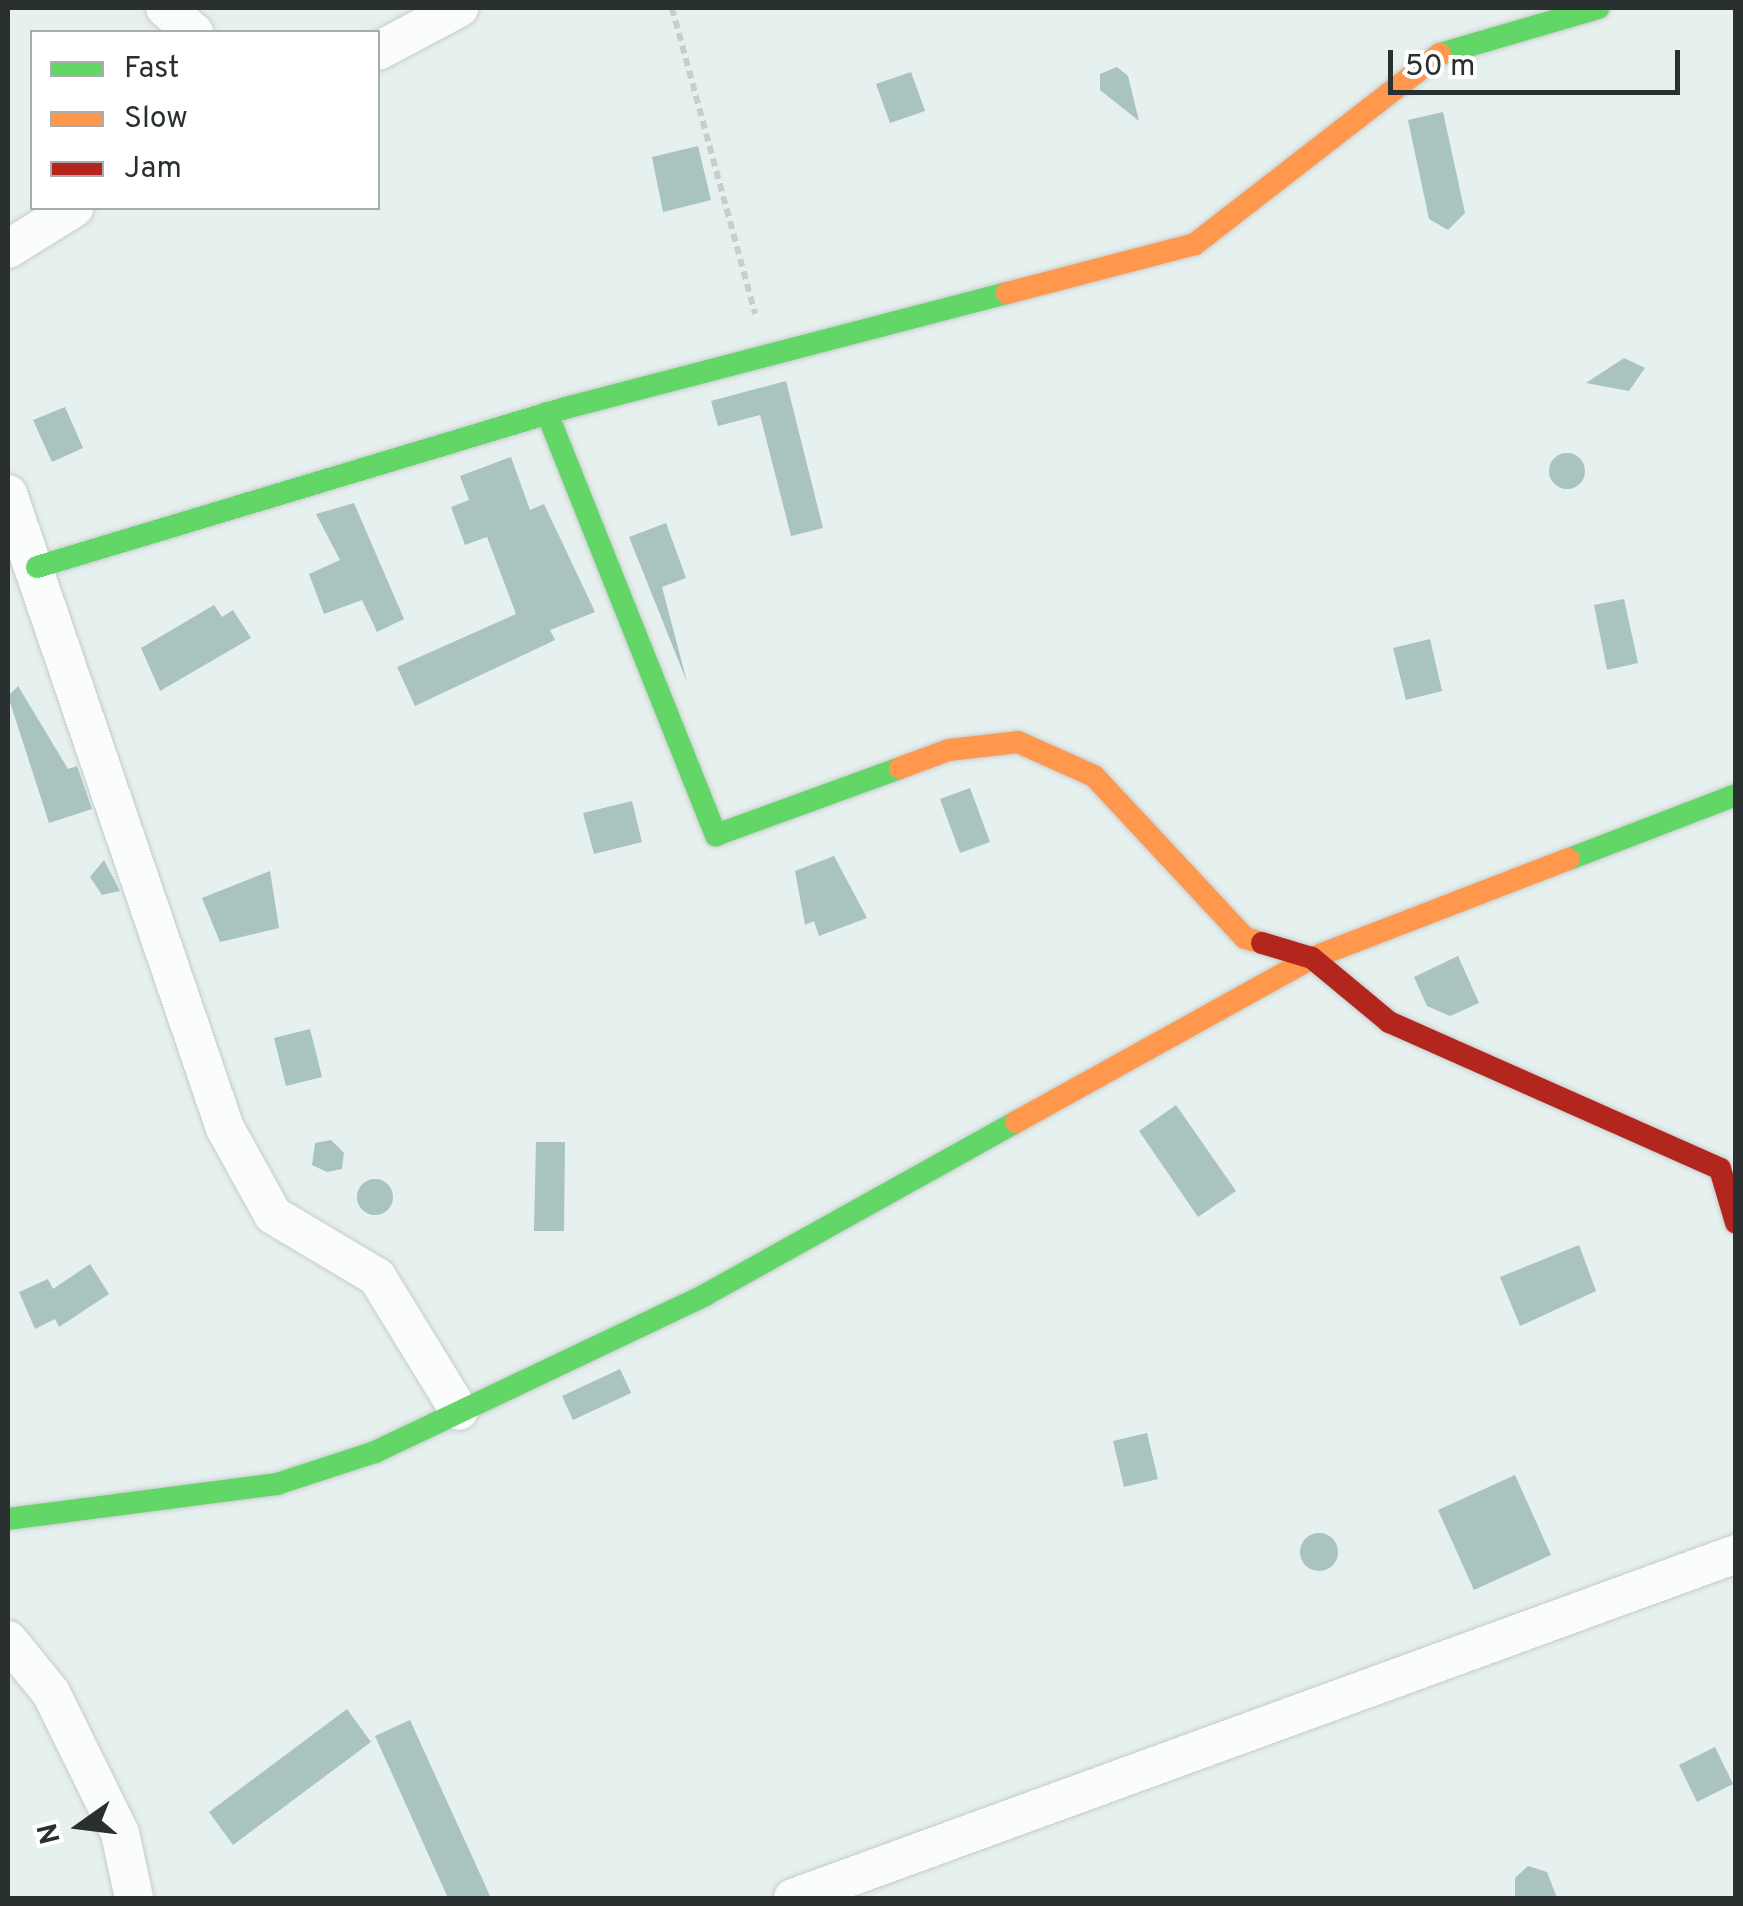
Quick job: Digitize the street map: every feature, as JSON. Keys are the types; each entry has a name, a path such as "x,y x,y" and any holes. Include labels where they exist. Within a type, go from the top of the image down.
{"street":[{"path":"166,8 192,30"},
{"path":"380,50 459,8"},
{"path":"36,567 547,414 1195,244 1440,54 1598,8"},
{"path":"8,249 71,210"},
{"path":"547,414 716,835 949,750 1018,742 1094,776 1245,938 1312,958 1389,1022 1720,1170 1736,1224"},
{"path":"8,494 225,1128 273,1215 377,1277 459,1412"},
{"path":"8,1519 276,1484 375,1452 705,1294 1312,958 1736,795"},
{"path":"793,1898 1736,1554"},
{"path":"8,1640 51,1693 120,1833 134,1898"}],"path":[{"path":"672,8 766,354"}],"building":[{"path":"1117,67 1128,76 1139,121 1100,90 1100,74"},
{"path":"911,72 925,111 890,123 876,84"},
{"path":"1443,112 1465,213 1448,230 1429,219 1408,120"},
{"path":"698,146 711,200 663,212 652,157"},
{"path":"1624,358 1645,368 1629,391 1586,383"},
{"path":"786,381 823,528 791,536 760,415 718,426 711,401"},
{"path":"65,407 83,448 52,462 33,420"},
{"path":"1567,453 1580,458 1585,471 1580,484 1567,489 1554,484 1549,471 1554,458"},
{"path":"511,457 530,510 544,504 595,612 550,630 555,640 415,706 397,667 516,614 487,537 465,545 451,507 469,500 460,476"},
{"path":"354,503 404,619 377,632 362,600 324,614 309,574 340,560 316,514"},
{"path":"666,523 686,578 662,587 687,682 629,537"},
{"path":"1624,599 1638,663 1607,670 1594,605"},
{"path":"214,605 222,617 233,610 251,638 160,691 141,648"},
{"path":"1430,639 1442,691 1406,700 1393,648"},
{"path":"18,686 68,769 77,766 92,809 49,823 8,696"},
{"path":"970,788 990,842 960,853 940,799"},
{"path":"632,801 642,842 594,854 583,813"},
{"path":"834,856 867,918 819,936 814,921 805,925 795,871"},
{"path":"104,860 120,891 102,895 90,877"},
{"path":"270,871 279,928 220,942 202,898"},
{"path":"1458,956 1479,1003 1450,1016 1427,1006 1414,977"},
{"path":"310,1029 322,1077 286,1086 274,1038"},
{"path":"1176,1105 1236,1191 1198,1217 1139,1131"},
{"path":"331,1140 344,1153 342,1169 327,1172 312,1165 315,1143"},
{"path":"536,1142 565,1142 564,1231 534,1231"},
{"path":"375,1179 387,1185 393,1197 387,1209 375,1215 363,1209 357,1197 363,1185"},
{"path":"1579,1245 1596,1291 1520,1326 1500,1277"},
{"path":"90,1264 109,1294 59,1327 55,1319 35,1329 19,1292 48,1279 53,1289"},
{"path":"620,1369 631,1393 573,1420 562,1396"},
{"path":"1147,1433 1158,1479 1124,1487 1113,1441"},
{"path":"1515,1475 1551,1555 1474,1590 1438,1510"},
{"path":"1319,1533 1332,1539 1338,1552 1332,1565 1319,1571 1306,1565 1300,1552 1306,1539"},
{"path":"347,1709 371,1742 233,1845 209,1812"},
{"path":"410,1720 491,1898 448,1898 375,1736"},
{"path":"1715,1747 1733,1784 1697,1802 1679,1765"},
{"path":"1528,1866 1547,1872 1557,1898 1515,1898 1515,1878"}],"traffic: fast":[{"path":"1440,54 1598,8"},
{"path":"37,567 569,407 1007,293"},
{"path":"547,413 716,835 900,768"},
{"path":"1569,859 1736,795"},
{"path":"8,1519 277,1484 375,1452 705,1295 1016,1122"}],"traffic: slow":[{"path":"1007,293 1195,244 1440,54"},
{"path":"900,768 949,750 1018,742 1094,776 1245,938 1262,943"},
{"path":"1016,1122 1312,958 1569,859"}],"traffic: jam":[{"path":"1262,943 1312,958 1389,1022 1720,1169 1736,1223"}]}
